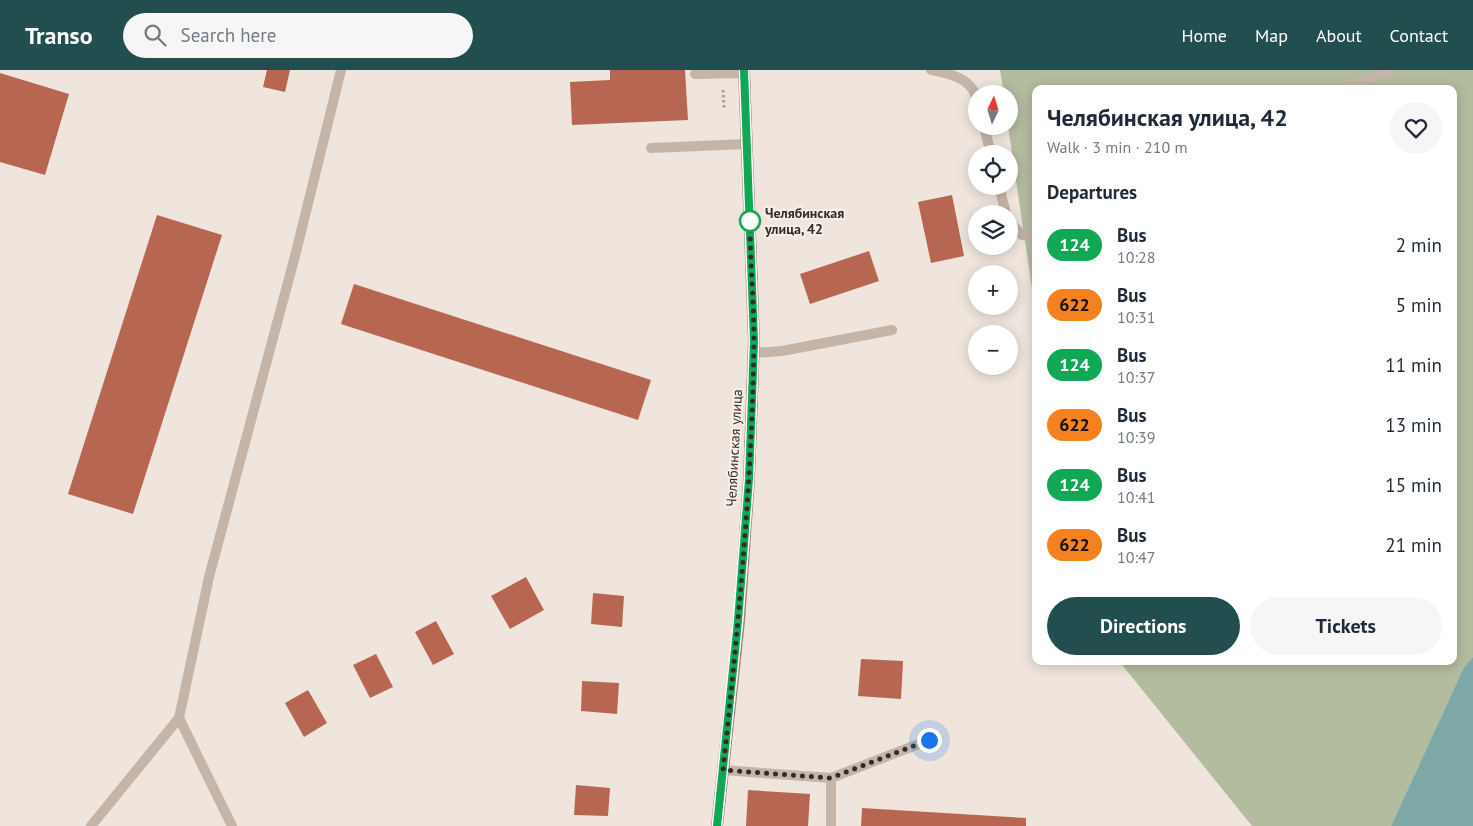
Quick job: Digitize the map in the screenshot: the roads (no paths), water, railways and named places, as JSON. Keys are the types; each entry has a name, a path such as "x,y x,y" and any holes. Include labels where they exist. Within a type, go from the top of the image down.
{"street":[{"name":"Челябинская улица","path":"717,826 738,621 748,489 754,353 744,72"}],"lane":[{"path":"91,826 179,718 209,577 295,256 341,70"},
{"path":"932,70 961,78 969,85"},
{"path":"1355,85 1390,70"},
{"path":"695,74 744,72"},
{"path":"651,148 747,144"},
{"path":"1018,231 1022,235 1032,234"},
{"path":"754,353 782,351 892,330"},
{"path":"179,718 232,826"},
{"path":"723,770 831,778 929,740"},
{"path":"831,778 831,826"}],"water":[{"path":"1473,657 1473,826 1391,826 1464,667"}],"place":[{"name":"Челябинская улица, 42","path":"750,221"}]}
